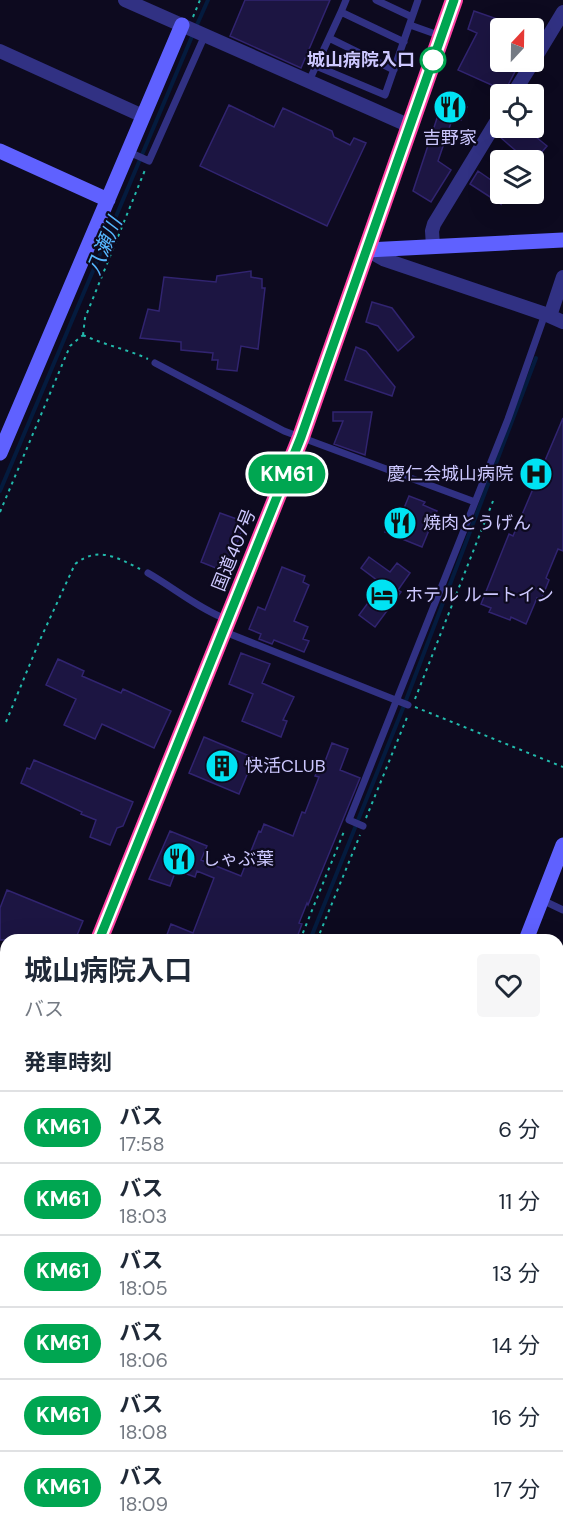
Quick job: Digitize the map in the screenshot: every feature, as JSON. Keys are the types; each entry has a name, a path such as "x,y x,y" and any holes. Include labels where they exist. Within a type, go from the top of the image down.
{"highway":[{"name":"国道407号","path":"101,934 301,437 454,0"}],"street":[{"path":"133,2 410,126"},
{"path":"544,43 563,12"},
{"path":"0,453 108,200 132,153 143,116 193,30"},
{"path":"0,51 143,116"},
{"path":"419,272 418,258 430,246 434,224 490,132"},
{"path":"0,151 108,200"},
{"path":"367,250 563,240"},
{"path":"367,250 383,259 563,322"},
{"path":"547,315 563,277"},
{"path":"528,934 563,845"}],"lane":[{"path":"309,81 346,0"},
{"path":"376,0 412,17"},
{"path":"316,66 385,95 418,0"},
{"path":"341,12 404,42"},
{"path":"410,25 441,36"},
{"path":"132,153 148,160 193,30"},
{"path":"329,38 394,70"},
{"path":"362,826 350,821 547,315"},
{"path":"155,363 284,431 475,502"},
{"path":"148,573 210,612 225,625 410,705"},
{"path":"542,900 563,910"}],"path":[{"path":"193,30 200,0"},
{"path":"0,512 70,346 83,335 86,318 148,160"},
{"path":"83,335 109,346 135,353 155,363"},
{"path":"319,934 493,501"},
{"path":"6,722 75,564 84,556 103,554 127,562 148,573"},
{"path":"410,705 563,767"},
{"path":"303,934 350,821"}],"building":[{"path":"245,0 330,0 301,68 230,36"},
{"path":"474,11 494,18 490,18 490,72 515,72 509,84 490,84 458,70 477,33 468,29"},
{"path":"444,97 467,107 461,120 453,117 438,161 451,170 431,202 413,191"},
{"path":"229,105 274,127 283,108 332,131 334,137 350,145 354,138 366,143 327,226 200,166"},
{"path":"501,138 537,138 547,146 544,150 515,150"},
{"path":"478,171 490,179 490,197 470,184"},
{"path":"251,271 251,277 262,279 262,288 265,288 258,349 241,346 237,371 217,369 218,360 212,360 213,353 181,350 181,342 140,338 148,309 159,311 164,277 216,282 217,276"},
{"path":"372,302 392,308 414,337 398,351 378,326 366,322"},
{"path":"356,347 366,351 395,387 392,396 345,380"},
{"path":"333,412 372,412 365,455 334,444 343,421 333,421"},
{"path":"563,418 563,551 558,549 546,578 549,580 541,600 537,598 526,624 511,617 510,620 489,612 491,608 481,604 509,534 513,536"},
{"path":"409,496 425,502 423,505 437,511 422,547 385,532 394,510 402,513"},
{"path":"220,513 245,522 226,572 201,562"},
{"path":"369,557 390,572 397,563 410,573 398,590 401,592 375,627 359,615 382,584 361,568"},
{"path":"282,567 305,576 303,582 309,585 294,621 308,627 303,639 309,641 304,652 274,640 272,644 259,639 261,634 249,629 258,607 265,610"},
{"path":"241,653 270,664 262,683 294,697 283,720 287,721 281,737 242,721 253,694 229,684"},
{"path":"58,659 84,671 82,676 121,693 123,689 171,711 154,748 102,724 95,739 64,725 76,699 46,685"},
{"name":"快活CLUB","path":"204,737 254,758 239,794 189,773"},
{"path":"332,743 348,749 340,770 360,778 299,923 302,924 298,934 167,934 171,924 193,933 214,878 197,871 195,877 176,870 170,886 149,879 170,831 207,846 201,860 241,876 264,824 293,836 319,777 315,776 321,762 324,764"},
{"path":"34,760 133,802 123,826 117,828 110,845 90,837 96,820 21,783 27,768 30,769"},
{"path":"7,890 83,921 78,934 0,934 0,908"}],"waterway":[{"name":"八瀬川","path":"196,27 208,0"},
{"name":"八瀬川","path":"0,491 193,34"},
{"path":"312,934 403,708 536,358"}],"bus line":[{"name":"KM61","path":"101,934 301,437 454,0"}],"place":[{"name":"城山病院入口","path":"433,60"},
{"name":"吉野家","path":"450,107"},
{"name":"慶仁会城山病院","path":"536,474"},
{"name":"焼肉とうげん","path":"400,523"},
{"name":"ホテル ルートイン","path":"382,595"},
{"name":"快活CLUB","path":"222,766"},
{"name":"しゃぶ葉","path":"179,859"}]}
